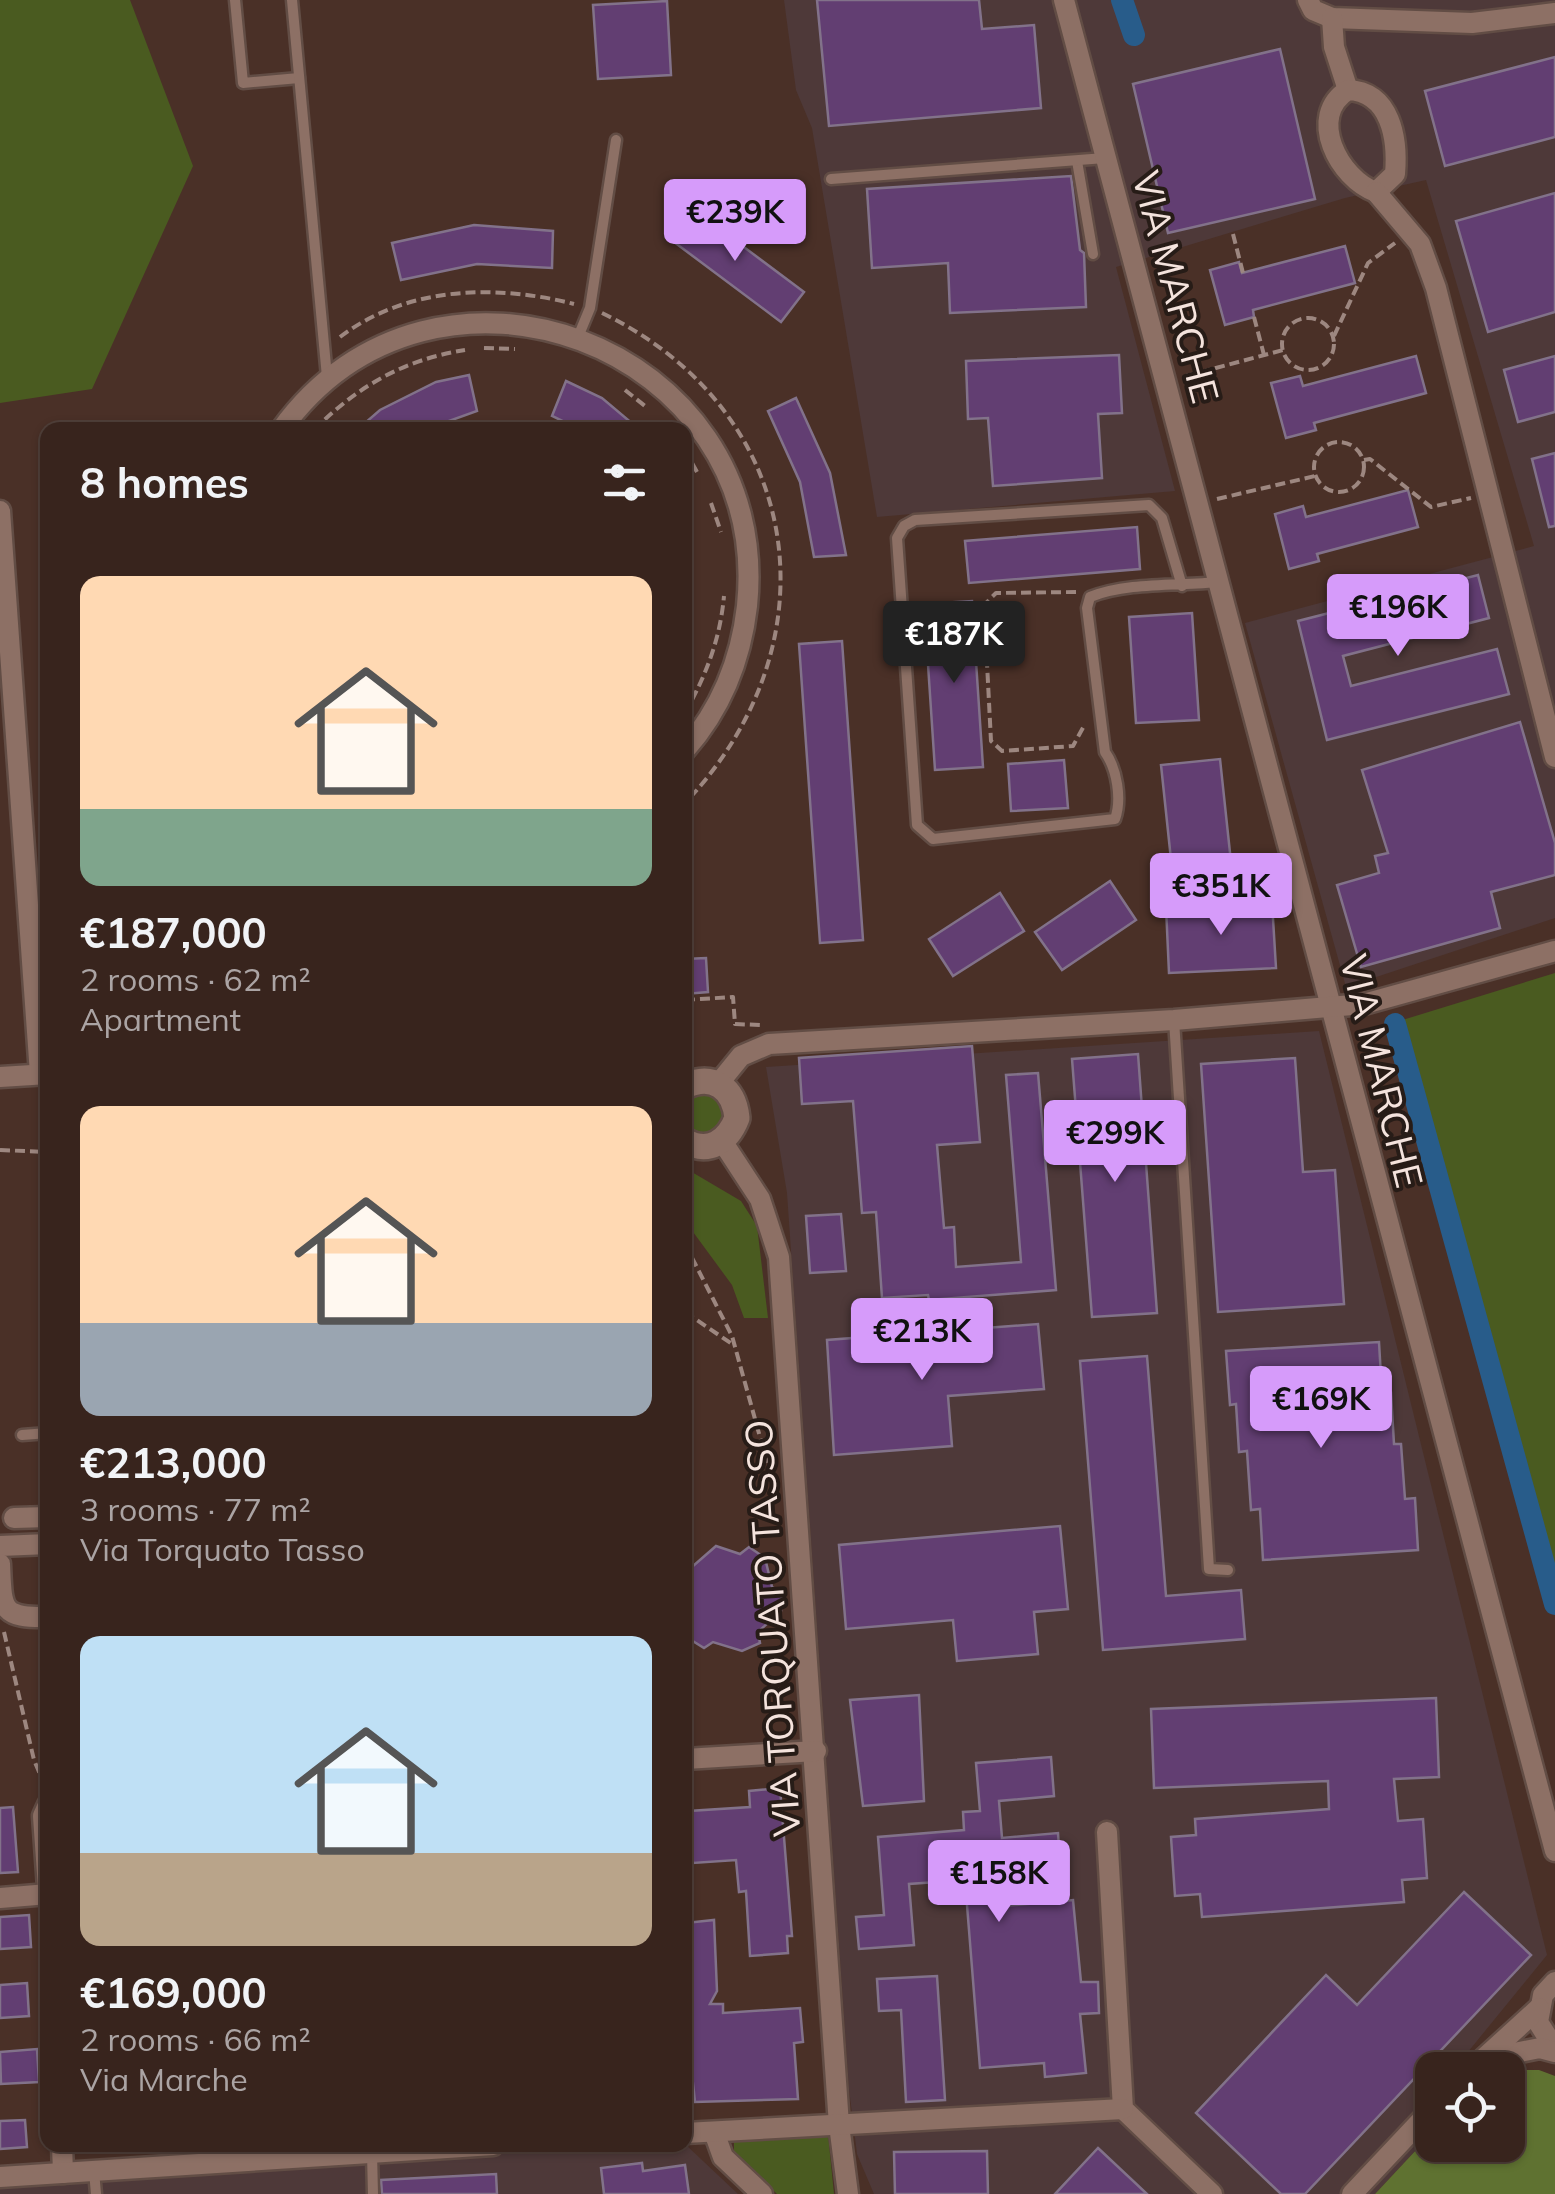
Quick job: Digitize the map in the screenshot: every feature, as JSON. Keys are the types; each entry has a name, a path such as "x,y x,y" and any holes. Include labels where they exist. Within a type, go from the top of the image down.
{"street":[{"name":"VIA MARCHE","path":"1064,0 1495,1637 1555,1851"},
{"path":"1308,0 1313,10 1332,18 1472,22 1555,12"},
{"path":"1332,18 1334,47 1348,90"},
{"path":"1376,192 1395,174 1394,135 1379,101 1364,90 1348,90 1337,97 1329,114 1334,149 1340,167 1360,186 1376,192 1420,244 1436,288 1555,757"},
{"path":"287,422 302,400 327,377 364,352 422,330 474,322 527,324 578,337 626,360 668,392 702,432 728,478 744,530 749,582 744,634 728,685 692,742"},
{"path":"0,511 40,1023"},
{"path":"718,1083 740,1056 769,1044 1332,1008 1364,1004 1555,951"},
{"path":"0,1077 40,1074"},
{"path":"692,1083 702,1079 718,1083 729,1092 737,1118 722,1141 708,1147 692,1142"},
{"name":"VIA TORQUATO TASSO","path":"722,1141 765,1208 779,1257 799,1501 839,2126 848,2194"},
{"path":"14,1518 40,1517"},
{"path":"0,1546 40,1544"},
{"path":"0,1564 2,1603 8,1612 16,1617 40,1616"},
{"path":"692,1759 816,1751"},
{"path":"1107,1832 1123,2109 1212,2194"},
{"path":"0,1898 40,1892"},
{"path":"1492,2052 1538,2008 1554,1980"},
{"path":"1538,2008 1543,2035 1555,2050"},
{"path":"1525,2052 1555,2050"},
{"path":"692,2133 1123,2109"},
{"path":"1352,2194 1415,2127"},
{"path":"714,2132 723,2157 762,2194"},
{"path":"62,2152 63,2173"},
{"path":"0,2177 387,2152"}],"lane":[{"path":"235,0 242,83 300,78"},
{"path":"292,0 327,377"},
{"path":"578,337 590,308 616,140"},
{"path":"831,178 1106,158"},
{"path":"1077,161 1093,254"},
{"path":"1182,586 1162,518 1149,505 915,520 904,526 897,538 917,825 922,833 933,839 1115,819 1118,810 1114,765 1105,752 1086,608 1090,597 1103,592 1182,586 1218,582"},
{"path":"1174,1020 1209,1568 1228,1570"},
{"path":"22,1434 40,1433"},
{"path":"372,2153 374,2194"},
{"path":"94,2171 96,2194"}],"path":[{"path":"1334,336 1322,320 1301,318 1285,330 1283,350 1295,366 1316,369 1332,356 1334,336 1368,262 1410,233"},
{"path":"1233,234 1243,272"},
{"path":"324,350 360,322 414,301 473,291 532,294 590,308 644,333 704,384 730,414 759,466 776,523 783,582 777,641 758,698 732,744 692,793"},
{"path":"1254,317 1264,355"},
{"path":"322,422 346,399 386,372 430,356 461,350 525,349"},
{"path":"1165,381 1283,350"},
{"path":"614,382 652,411"},
{"path":"1331,443 1351,445 1364,460 1362,479 1348,492 1328,490 1315,476 1316,456 1331,443"},
{"path":"1364,460 1370,459 1431,507 1486,494"},
{"path":"692,462 700,476"},
{"path":"1197,504 1315,476"},
{"path":"707,488 721,534"},
{"path":"692,700 706,674 721,629 726,582"},
{"path":"1090,597 1070,590 996,593 988,598 984,605 992,741 1002,751 1074,746 1086,722 1100,713"},
{"path":"692,1000 733,997 735,1024 788,1024 790,1042"},
{"path":"0,1150 40,1152"},
{"path":"692,1258 735,1346 766,1472 786,1501 799,1501"},
{"path":"692,1317 735,1346"},
{"path":"8,1612 2,1639 40,1774"}],"shaded area":[{"path":"784,0 1555,0 1555,918 1346,987 1245,623 1534,546 1426,180 1345,198 1116,267 1175,491 877,517 812,128 796,90"},
{"path":"1319,1031 1547,1955 1468,2052 1415,2052 1415,2151 1375,2194 874,2194 857,2154 849,2089 787,1193 766,1067"},
{"path":"692,2151 738,2194 0,2194 0,2185 494,2152"}],"green space":[{"path":"0,0 130,0 193,166 92,389 0,403"},
{"path":"1555,973 1555,1599 1396,1022"},
{"path":"712,1095 725,1114 719,1129 704,1135 692,1131 692,1097"},
{"path":"692,1172 741,1201 757,1226 768,1318 744,1318 732,1285 692,1231"},
{"path":"1525,2070 1555,2076 1555,2194 1375,2194 1415,2151 1415,2162 1525,2162"},
{"path":"828,2134 834,2194 777,2194 734,2153 734,2139"}],"building":[{"path":"817,0 979,0 982,29 1034,25 1041,108 829,126"},
{"path":"667,1 671,75 598,79 593,5"},
{"path":"1280,49 1315,199 1168,233 1133,84"},
{"path":"1555,57 1555,137 1445,166 1425,91"},
{"path":"1071,176 1080,250 1084,253 1086,307 950,313 948,263 872,268 867,189"},
{"path":"1555,193 1555,312 1488,332 1456,221"},
{"path":"689,206 804,292 781,322 666,236"},
{"path":"474,225 553,231 552,268 477,264 401,280 392,243"},
{"path":"1345,246 1355,283 1253,310 1254,317 1225,325 1210,270 1239,262 1242,273"},
{"path":"1119,355 1122,413 1098,414 1102,478 993,486 988,418 968,419 966,361"},
{"path":"1416,356 1426,393 1314,423 1316,430 1286,438 1271,383 1300,376 1303,386"},
{"path":"1555,356 1555,412 1518,422 1504,370"},
{"path":"469,375 477,411 446,422 366,422 380,410 436,382"},
{"path":"566,381 602,398 630,422 564,422 552,416"},
{"path":"796,398 830,473 846,555 814,557 800,482 768,411"},
{"path":"1555,453 1555,526 1549,527 1532,459"},
{"path":"1408,490 1418,527 1317,554 1319,561 1289,569 1275,514 1303,506 1306,517"},
{"path":"1137,527 1140,569 969,583 965,541"},
{"path":"1478,575 1489,618 1343,656 1351,686 1497,649 1509,694 1327,740 1298,621"},
{"path":"972,601 983,767 935,770 924,604"},
{"path":"1192,613 1199,720 1136,723 1129,617"},
{"path":"842,641 863,940 820,943 799,644"},
{"path":"1520,722 1555,843 1555,875 1491,892 1500,928 1361,967 1337,885 1379,873 1375,856 1388,853 1362,770"},
{"path":"1220,759 1231,862 1172,869 1161,765"},
{"path":"1064,760 1068,808 1011,811 1008,764"},
{"path":"1110,881 1136,920 1062,970 1035,932"},
{"path":"1000,893 1024,931 953,976 929,939"},
{"path":"1272,902 1276,968 1169,973 1166,907"},
{"path":"706,958 708,992 692,993 692,959"},
{"path":"972,1046 980,1142 937,1145 944,1228 954,1227 956,1267 1021,1262 1006,1075 1038,1073 1056,1290 929,1300 928,1295 882,1298 876,1212 862,1213 853,1101 802,1104 799,1058"},
{"path":"1138,1054 1157,1313 1092,1317 1072,1059"},
{"path":"1295,1058 1303,1172 1335,1170 1344,1304 1218,1312 1201,1064"},
{"path":"841,1214 846,1271 810,1273 806,1216"},
{"path":"1038,1324 1044,1389 948,1396 952,1446 834,1455 827,1340"},
{"path":"1379,1342 1382,1394 1391,1393 1394,1444 1401,1444 1405,1499 1415,1498 1418,1550 1263,1560 1260,1509 1251,1510 1247,1451 1239,1452 1236,1404 1230,1405 1226,1351"},
{"path":"1147,1356 1166,1596 1241,1590 1245,1639 1103,1650 1080,1361"},
{"path":"1060,1526 1068,1609 1034,1612 1038,1654 957,1661 953,1620 846,1629 839,1545"},
{"path":"716,1546 740,1554 749,1547 765,1558 772,1587 782,1592 781,1611 758,1632 760,1643 742,1651 713,1642 704,1648 692,1640 692,1567"},
{"path":"919,1695 924,1801 863,1806 850,1700"},
{"path":"1436,1698 1439,1777 1394,1779 1398,1821 1423,1819 1427,1878 1402,1880 1404,1902 1202,1917 1200,1894 1175,1896 1171,1837 1196,1835 1195,1819 1329,1809 1328,1781 1154,1788 1151,1709"},
{"path":"1051,1757 1054,1796 999,1801 1002,1838 1058,1833 1060,1865 1002,1869 1005,1906 1073,1900 1081,1982 1098,1982 1099,2013 1080,2014 1086,2073 1045,2077 1044,2063 980,2068 965,1880 909,1884 914,1945 859,1949 856,1917 884,1915 878,1837 964,1830 963,1812 980,1811 976,1763"},
{"path":"780,1788 792,1936 787,1936 788,1953 750,1956 746,1891 739,1892 736,1860 693,1863 692,1811 750,1807 749,1791"},
{"path":"13,1807 18,1872 0,1873 0,1808"},
{"path":"1464,1892 1531,1955 1439,2052 1415,2052 1415,2078 1305,2194 1281,2194 1196,2113 1326,1975 1357,2005"},
{"path":"29,1915 31,1947 0,1949 0,1917"},
{"path":"714,1920 717,1991 710,2004 723,2004 723,2013 800,2008 803,2042 794,2043 798,2099 695,2102 692,1922"},
{"path":"937,1976 945,2100 906,2102 901,2010 879,2011 877,1979"},
{"path":"27,1983 29,2016 0,2018 0,1985"},
{"path":"37,2049 39,2082 1,2084 0,2052"},
{"path":"25,2120 27,2147 0,2149 0,2121"},
{"path":"1098,2148 1147,2194 1055,2194"},
{"path":"987,2151 988,2194 895,2194 894,2152"},
{"path":"642,2163 643,2171 685,2165 689,2194 604,2194 601,2168"},
{"path":"496,2174 497,2194 382,2194 381,2180"}],"waterway":[{"path":"1122,0 1134,35"},
{"path":"1395,1024 1555,1604"}]}
